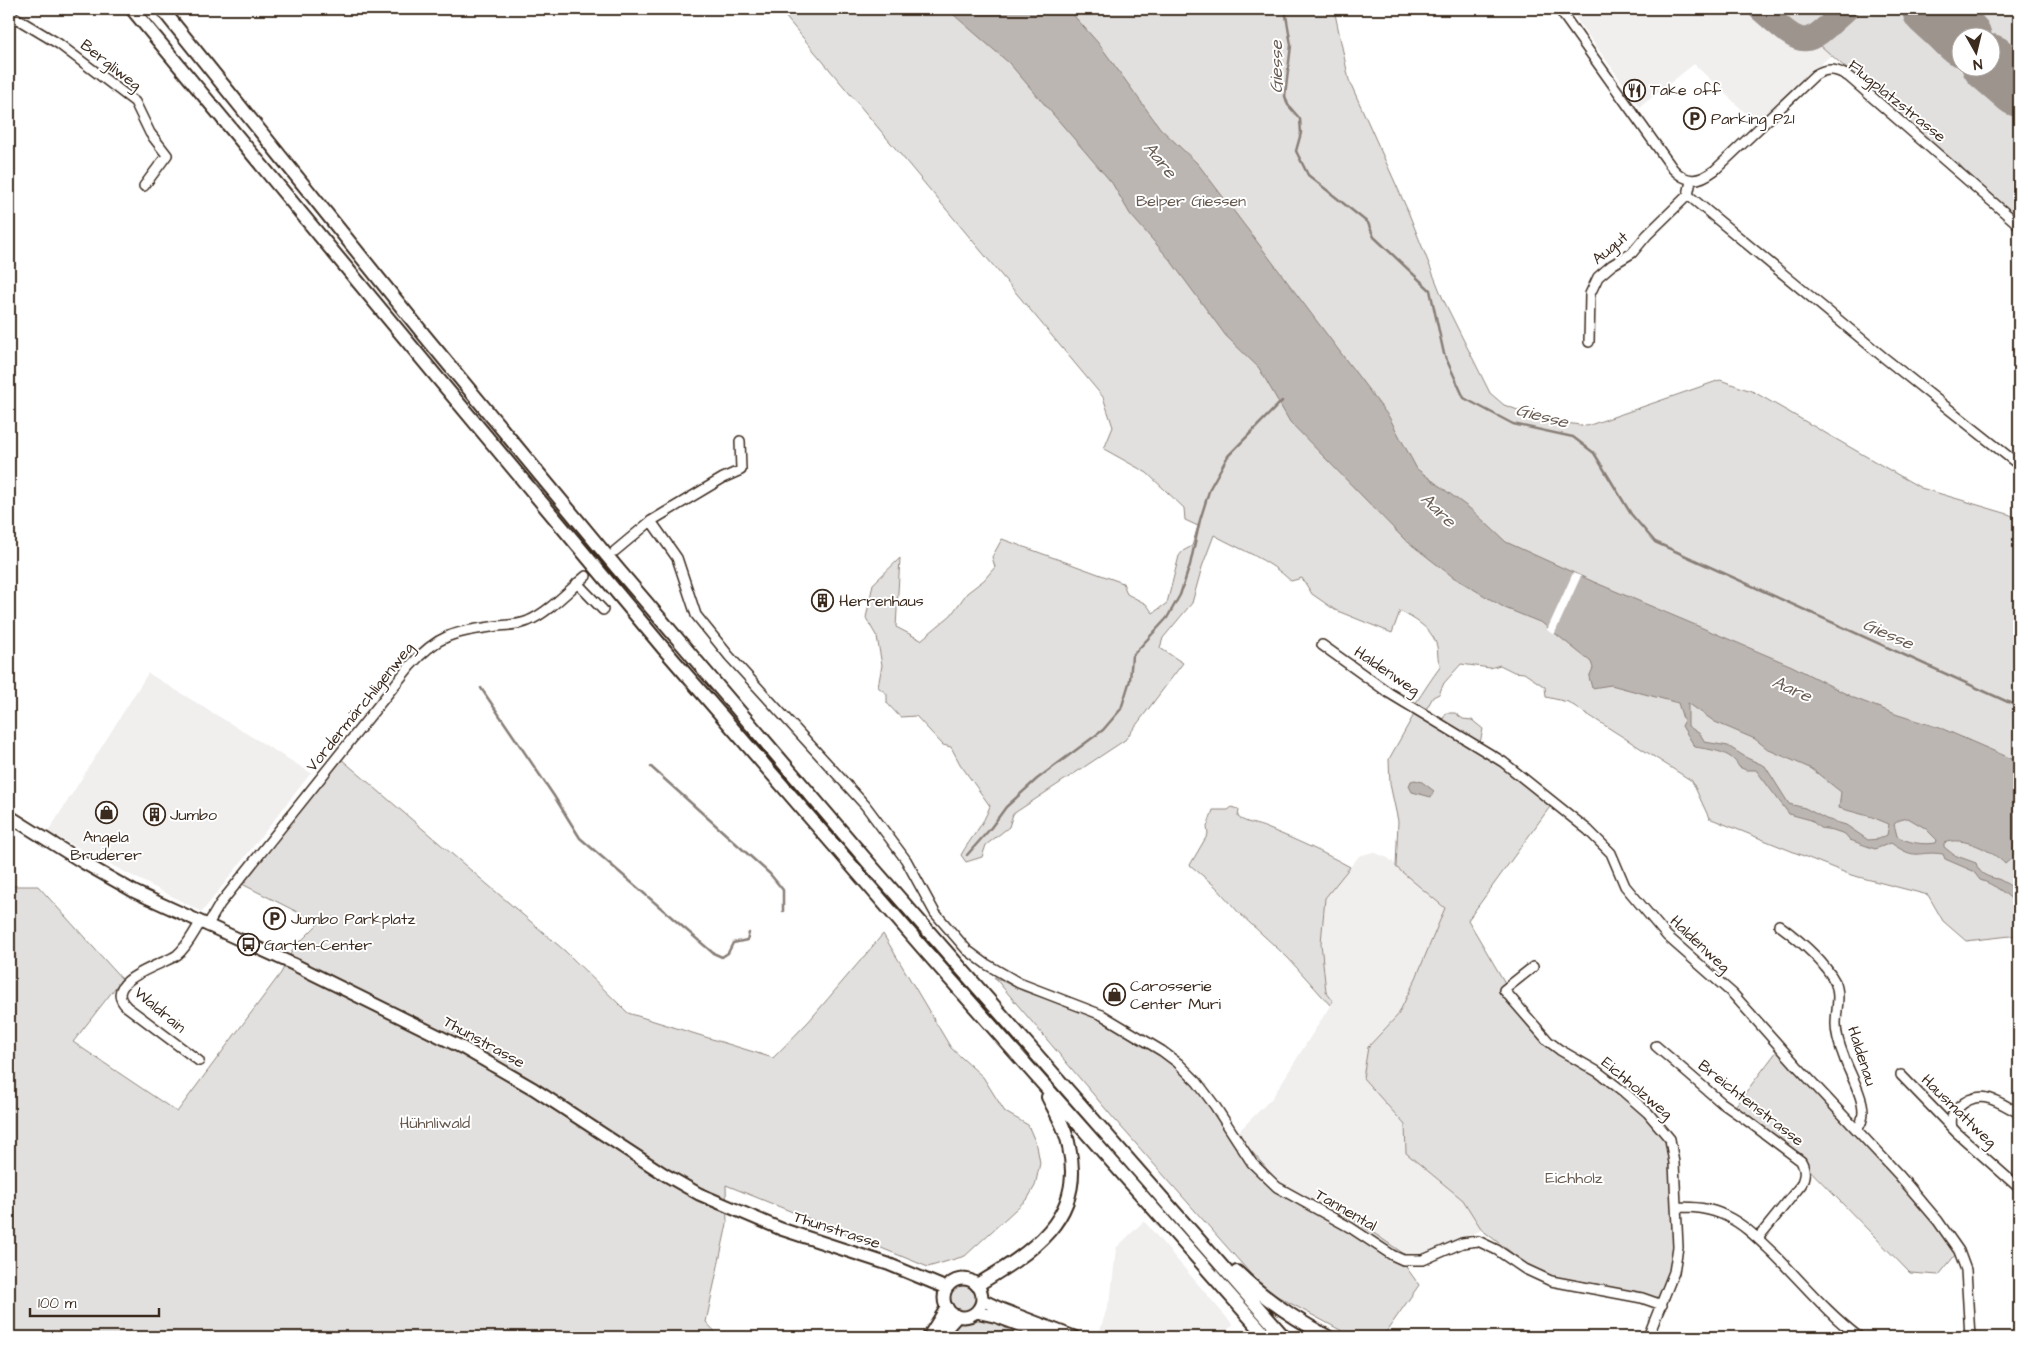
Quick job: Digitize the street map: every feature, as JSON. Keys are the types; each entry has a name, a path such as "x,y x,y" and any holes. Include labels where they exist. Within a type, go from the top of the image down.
{"highway":[{"path":"132,9 652,635 834,847 1267,1337"},
{"path":"162,9 425,336 623,575 879,875 1284,1337"},
{"path":"977,1285 1022,1257 1044,1239 1060,1216 1066,1203 1072,1173 1069,1145 1042,1084"},
{"path":"1190,1231 1217,1251 1247,1282 1267,1299 1328,1337"},
{"path":"929,1337 947,1308"},
{"path":"938,1337 958,1316"}],"main road":[{"name":"Thunstrasse","path":"9,816 120,884 293,964 463,1048 534,1089 699,1194 773,1226 888,1264 946,1288"},
{"path":"961,1279 967,1279 977,1285 982,1300 976,1312 968,1316 958,1316 947,1308 944,1298 946,1288 950,1284 961,1279"},
{"path":"982,1300 1074,1337"},
{"path":"976,1312 1051,1337"}],"street":[{"path":"1559,9 1673,169 1682,177 1691,181 1688,195 1882,356 2019,465"},
{"name":"Bergliweg","path":"9,14 59,44 135,102 150,133 167,155 144,186"},
{"name":"Flugplatzstrasse","path":"1691,181 1698,180 1715,170 1815,76 1827,69 1836,70 1849,78 2019,224"},
{"name":"Augut","path":"1589,342 1590,294 1598,277 1612,265 1632,253 1647,235 1688,195"},
{"path":"615,551 651,520 740,470 740,441"},
{"name":"Tannental","path":"651,520 677,558 692,602 702,624 877,819 906,860 935,913 972,954 1000,973 1032,990 1102,1015 1147,1040 1178,1063 1207,1094 1252,1163 1266,1177 1290,1195 1351,1228 1392,1255 1403,1260 1415,1261 1462,1243 1478,1241 1497,1250 1524,1269 1551,1281 1642,1298 1662,1305"},
{"name":"Vordermärchligenweg","path":"203,924 410,666 426,649 444,637 458,632 527,622 544,611 586,576"},
{"path":"577,583 603,610"},
{"name":"Haldenweg","path":"1322,645 1389,693 1503,762 1588,830 1611,853 1625,886 1666,936 1732,994 1899,1175 1938,1221 1959,1251 1966,1270 1970,1337"},
{"name":"Waldrain","path":"199,1061 127,1006 122,1001 120,995 125,985 135,974 179,953 203,924"},
{"name":"Haldenau","path":"1779,926 1792,934 1834,980 1837,988 1837,1033 1844,1058 1863,1108 1862,1121 1857,1129"},
{"name":"Eichholzweg","path":"1533,967 1504,990 1554,1047 1598,1072 1642,1108 1665,1130 1670,1139 1674,1152 1678,1247 1676,1260 1662,1305 1648,1337"},
{"name":"Breichtenstrasse","path":"1656,1046 1722,1103 1745,1118 1801,1161 1805,1168 1805,1177 1802,1185 1758,1238"},
{"name":"Hausmattweg","path":"1900,1075 1952,1128 2019,1188"},
{"path":"1952,1128 1951,1120 1954,1112 1965,1101 1974,1096 1985,1097 2019,1112"},
{"path":"1677,1207 1704,1208 1725,1215 1747,1229 1758,1238 1828,1311 1859,1337"}],"shaded area":[{"path":"1569,9 2019,9 2019,219 1831,55 1756,123 1694,64 1640,107"},
{"path":"148,673 311,773 202,912 48,832"},
{"path":"1373,852 1388,858 1445,908 1416,978 1398,1015 1368,1047 1364,1078 1405,1125 1406,1153 1463,1200 1482,1230 1410,1258 1346,1214 1331,1212 1278,1183 1237,1133 1272,1098 1333,1001 1326,992 1321,943 1325,898 1359,856"},
{"path":"1144,1221 1233,1325 1219,1337 1098,1337 1111,1295 1116,1248"}],"green space":[{"name":"Belper Giessen","path":"779,9 1334,9 1349,80 1407,209 1443,299 1490,393 1504,405 1545,420 1587,426 1720,380 1754,392 1921,488 2019,519 2019,935 1966,941 1943,921 1928,895 1851,875 1709,818 1692,781 1568,702 1546,697 1545,687 1524,673 1514,672 1500,665 1490,668 1461,664 1444,683 1439,694 1433,697 1427,708 1421,709 1415,704 1441,666 1436,643 1430,632 1421,624 1400,611 1392,633 1335,610 1312,594 1302,578 1291,581 1264,561 1214,535 1202,567 1192,603 1163,638 1160,648 1183,663 1125,740 1013,814 1009,827 986,845 982,857 966,862 961,855 980,826 990,806 960,764 951,747 943,745 916,716 900,717 887,703 887,694 878,687 882,665 877,637 866,618 873,584 900,558 896,627 921,640 951,615 967,593 984,580 995,567 992,557 1002,539 1123,583 1127,594 1146,604 1153,613 1167,603 1179,556 1183,551 1192,546 1198,526 1185,520 1184,508 1147,473 1104,449 1113,427 1103,397"},
{"path":"1768,9 1837,9 1816,28 1802,33 1796,32"},
{"path":"1860,9 1902,9 1950,53 1950,78 1978,78 2019,115 2019,220 1976,183 1959,164 1944,156 1820,45"},
{"path":"1962,9 2019,9 2019,61 2000,44 2000,28 1983,28"},
{"name":"Eichholz","path":"1416,711 1441,723 1446,713 1455,713 1463,719 1472,720 1483,729 1480,743 1488,753 1496,751 1515,766 1552,804 1468,920 1515,1000 1554,1045 1649,1113 1672,1151 1675,1262 1661,1299 1568,1282 1538,1273 1482,1230 1463,1200 1406,1153 1405,1125 1363,1078 1368,1047 1398,1015 1416,978 1445,908 1396,867 1398,821 1390,784 1389,759"},
{"name":"Hühnliwald","path":"340,758 565,951 628,1013 773,1058 809,1021 883,934 951,1048 983,1077 1005,1112 1028,1125 1037,1146 1040,1163 1035,1186 1028,1198 965,1256 928,1267 726,1185 727,1224 706,1322 720,1337 9,1337 9,886 38,886 122,979 73,1042 177,1112 281,973 293,949 319,923 242,884"},
{"path":"1232,807 1239,810 1238,817 1241,819 1320,851 1350,867 1325,898 1321,943 1326,992 1333,1001 1330,1005 1288,958 1239,913 1216,887 1190,865 1208,834 1207,827 1213,810 1228,810"},
{"path":"994,977 1023,991 1092,1014 1148,1044 1181,1069 1278,1182 1331,1212 1346,1214 1410,1258 1404,1264 1419,1285 1386,1332 1394,1337 1335,1337 1342,1331 1264,1289 1115,1120"},
{"path":"1777,1051 1861,1139 1942,1232 1956,1254 1939,1275 1910,1273 1801,1161 1733,1109"},
{"path":"963,1284 973,1288 977,1298 973,1308 963,1312 953,1308 949,1298 953,1288"},
{"path":"977,1316 1000,1322 1005,1328 1028,1336 1032,1333 1042,1337 1017,1337 1003,1332 965,1331 959,1337 943,1337 960,1321"}],"water":[{"name":"Aare","path":"947,9 1068,9 1099,44 1160,128 1198,164 1258,243 1389,417 1417,469 1473,511 1506,542 1594,582 1792,666 1854,698 1898,715 1943,729 2019,762 2019,860 2013,857 2005,864 1993,854 1977,846 1959,841 1944,843 1944,847 1954,855 1976,863 1979,870 1984,874 2000,880 2019,891 2019,906 2001,890 1980,880 1973,871 1945,859 1943,854 1912,854 1891,843 1875,849 1850,840 1845,834 1820,828 1811,820 1789,814 1756,770 1746,770 1739,767 1726,754 1695,747 1682,726 1684,722 1678,703 1611,685 1592,688 1589,677 1593,668 1591,662 1542,623 1505,608 1453,577 1404,539 1290,422 1259,368 1226,336 1170,260 1130,214 1112,183 1009,63","holes":["1688,703 1715,722 1755,739 1769,750 1812,769 1841,792 1839,808 1889,824 1887,835 1879,839 1868,840 1846,825 1826,819 1805,808 1789,804 1765,766 1747,758 1728,746 1705,742 1700,734 1688,726","1908,818 1925,828 1937,840 1936,843 1916,843 1897,836 1894,824"]},
{"path":"1411,781 1422,782 1434,791 1431,797 1412,792 1409,786"}],"pier":[{"path":"1573,573 1581,576 1554,635 1547,630"}],"waterway":[{"name":"Giesse","path":"1285,9 1291,45 1285,96 1288,105 1300,119 1301,133 1296,151 1308,175 1368,223 1374,237 1430,290 1444,354 1464,398 1513,424 1573,437 1594,453 1631,514 1655,542 2019,707"},
{"path":"967,855 1006,807 1037,779 1103,730 1121,709 1130,680 1132,656 1167,618 1180,595 1190,565 1200,520 1210,488 1228,456 1282,401"},
{"path":"481,688 580,838 713,953 722,957 728,953 733,943 747,940 749,933"},
{"path":"651,767 770,874 783,890 783,911"}],"taxiway":[{"path":"1760,9 1787,32 1804,39 1812,38 1821,32 1847,9"}],"runway":[{"path":"1931,9 1952,28"},
{"path":"2000,72 2019,88"}],"place":[{"name":"Take off","path":"1634,90"},
{"name":"Parking P21","path":"1695,119"},
{"name":"Herrenhaus","path":"823,601"},
{"name":"Angela Bruderer","path":"106,813"},
{"name":"Jumbo","path":"154,815"},
{"name":"Jumbo Parkplatz","path":"275,919"},
{"name":"Garten-Center","path":"248,945"},
{"name":"Carosserie Center Muri","path":"1114,995"}]}
